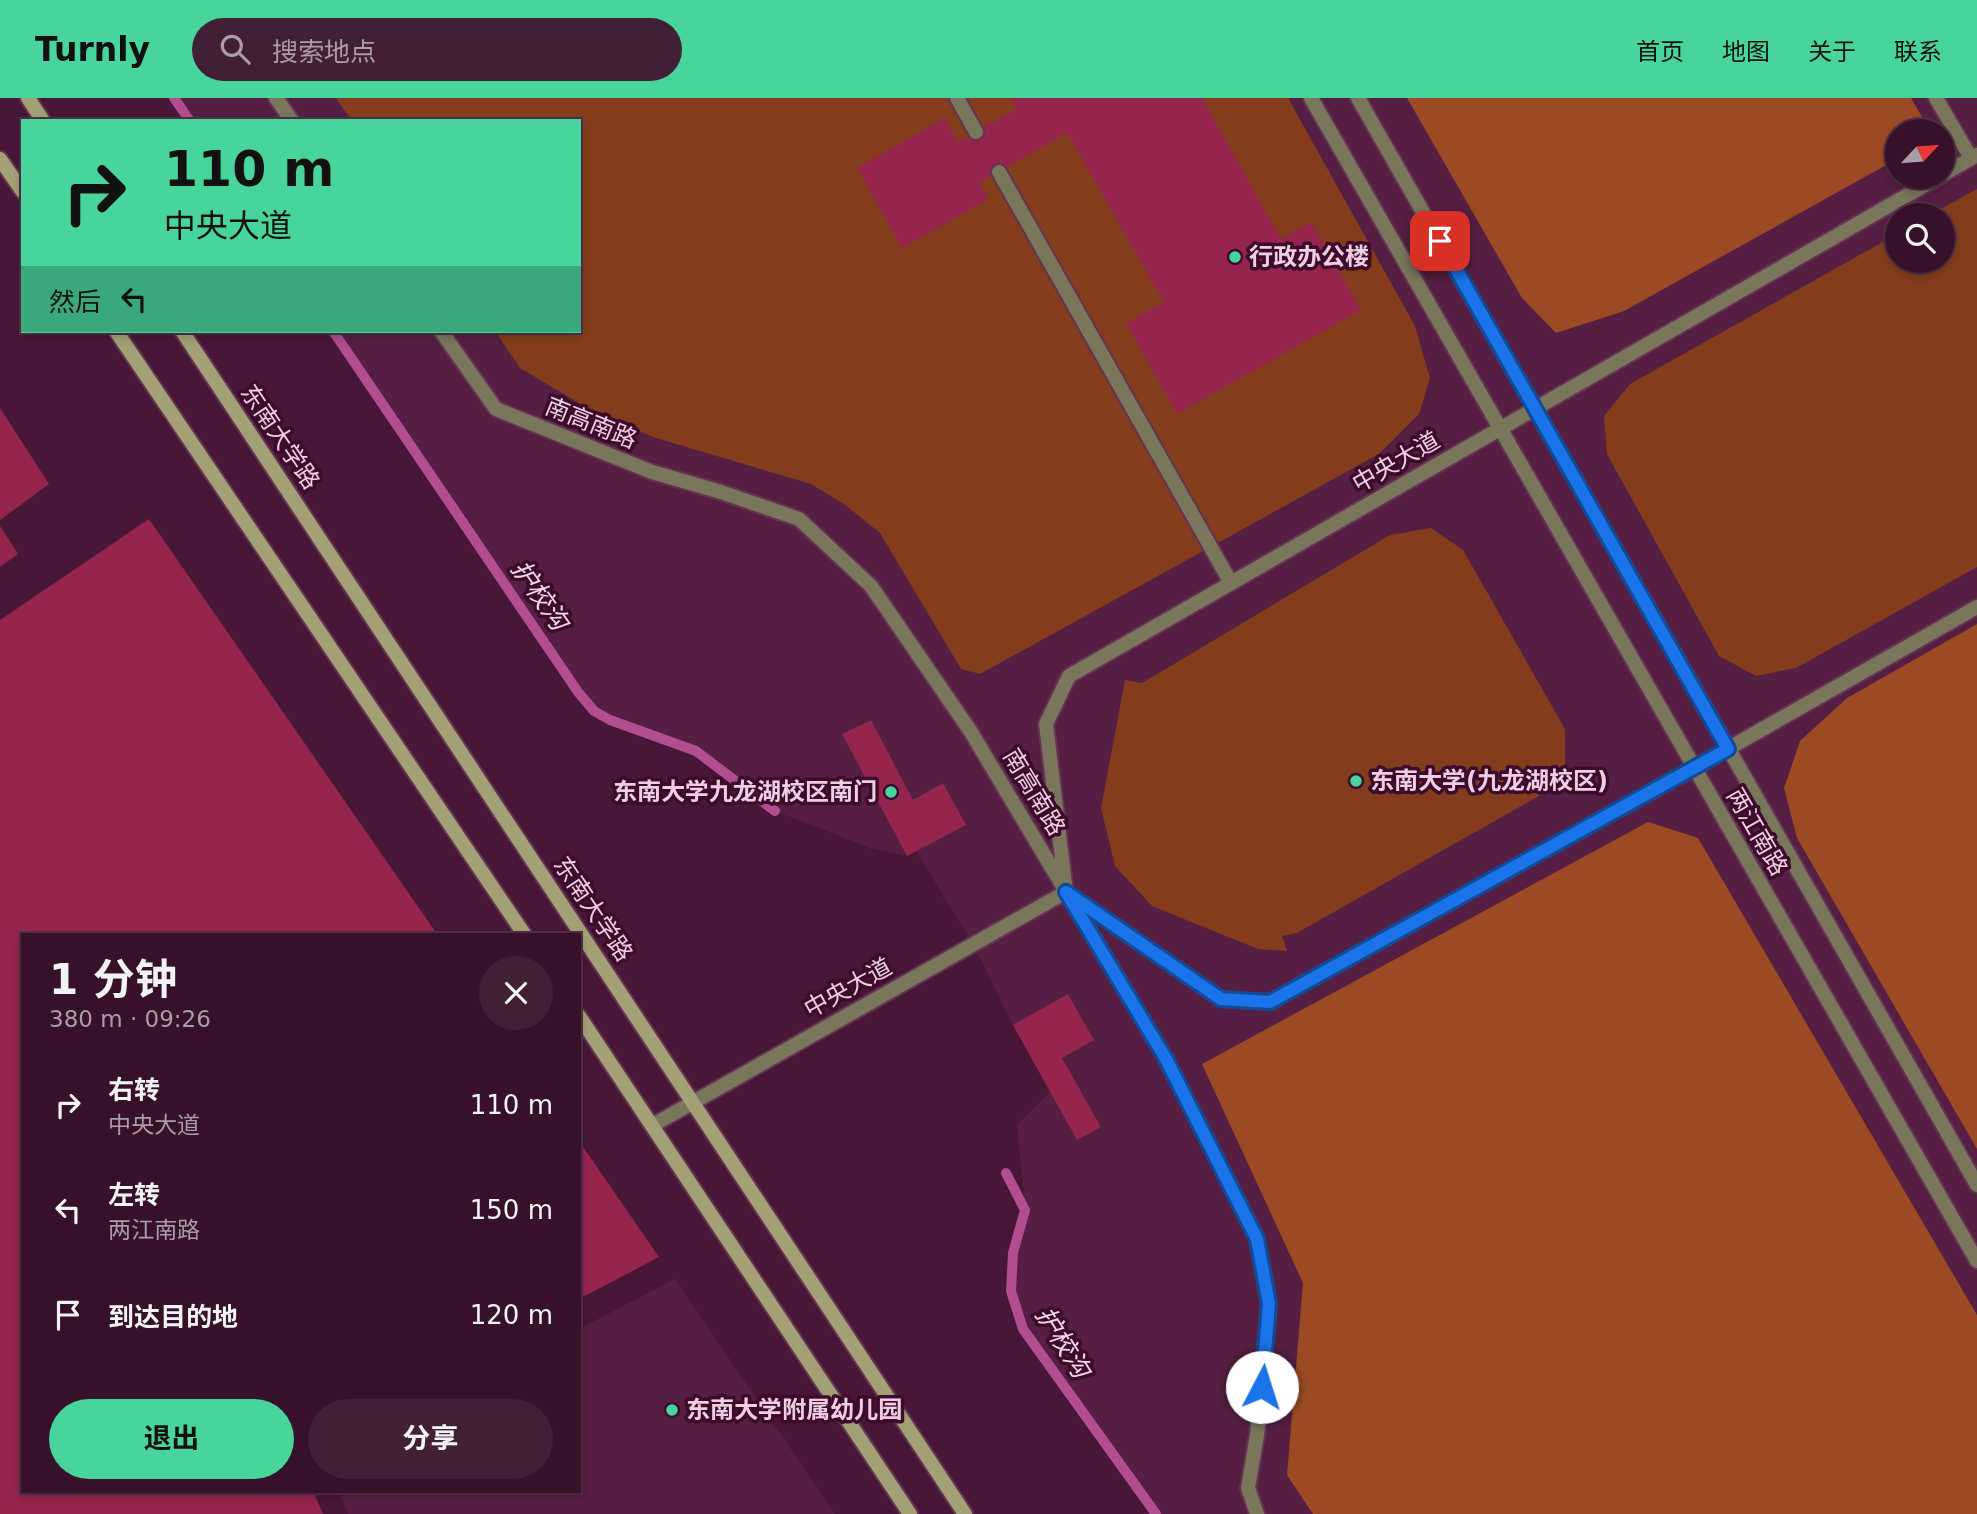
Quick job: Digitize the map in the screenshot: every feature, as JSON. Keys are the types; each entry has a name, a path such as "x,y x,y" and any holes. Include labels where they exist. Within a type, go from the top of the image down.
{"main road":[{"path":"28,98 42,119"},
{"path":"0,159 21,189"},
{"path":"117,333 523,933"},
{"name":"东南大学路","path":"183,333 965,1514"},
{"path":"581,1019 909,1514"}],"street":[{"path":"276,98 291,119"},
{"path":"957,98 976,132"},
{"name":"两江南路","path":"1311,98 1694,768 1975,1250"},
{"name":"两江南路","path":"1359,98 1977,1185"},
{"path":"1936,98 1974,156"},
{"name":"中央大道","path":"1955,168 1974,156"},
{"path":"999,172 1231,583"},
{"name":"中央大道","path":"653,1125 1066,892 1046,724 1069,676 1918,189"},
{"name":"南高南路","path":"441,333 496,409 652,472 799,519 871,586 971,732 1166,1059 1257,1239 1269,1304 1257,1434 1248,1488 1257,1514"},
{"path":"1066,892 1221,999 1270,1002 1694,768 1977,607"}],"shaded area":[{"name":"东南大学(九龙湖校区)","path":"174,98 1977,98 1977,1514 1156,1514 1023,1329 1011,1291 1013,1253 1025,1210 1017,1125 1050,1092 973,944 916,851 907,856 870,848 775,811 696,751 610,720 594,711 578,692 334,333 581,333 581,119 189,119"},
{"path":"336,98 1288,98 1415,326 1430,378 1419,414 1379,454 980,674 961,669 880,533 844,504 811,484 656,438 599,415 520,368 496,333 581,333 581,119 351,119"},
{"path":"1407,98 1911,98 1923,119 1885,119 1885,166 1624,311 1556,333 1522,298"},
{"path":"1977,189 1977,567 1796,668 1756,676 1719,656 1607,454 1604,416 1630,384 1885,241 1885,273 1955,273 1955,203 1952,203"},
{"path":"1431,528 1463,550 1565,729 1565,765 1546,792 1297,933 1282,936 1287,951 1258,949 1152,906 1115,866 1101,808 1125,680 1142,683 1390,535"},
{"path":"1977,624 1977,1149 1797,838 1784,788 1800,741 1847,698"},
{"path":"1648,822 1698,838 1977,1315 1977,1514 1313,1514 1287,1475 1303,1283 1202,1064"},
{"name":"东南大学附属幼儿园","path":"675,1279 835,1514 348,1514 339,1493 581,1493 581,1328"}],"building":[{"name":"行政办公楼","path":"1010,98 1202,98 1281,239 1311,222 1361,310 1177,414 1126,323 1164,302 1067,133 979,183 989,199 902,248 857,168 945,118 958,142 1016,109"},
{"path":"0,408 49,484 0,520"},
{"path":"149,519 436,933 21,933 21,1493 314,1493 323,1514 0,1514 0,620"},
{"path":"0,526 18,554 0,567"},
{"name":"东南大学九龙湖校区南门","path":"871,720 913,800 943,783 966,825 907,856 842,734"},
{"path":"1068,994 1094,1040 1062,1058 1101,1127 1077,1140 1013,1025"},
{"path":"581,1144 659,1257 581,1298"}],"waterway":[{"name":"护校沟","path":"174,98 189,119"},
{"name":"护校沟","path":"334,333 578,692 594,711 610,720 696,751 775,811"},
{"name":"护校沟","path":"1006,1173 1025,1210 1013,1253 1011,1291 1023,1329 1156,1514"}],"place":[{"name":"行政办公楼","path":"1235,257"},
{"name":"东南大学(九龙湖校区)","path":"1356,781"},
{"name":"东南大学九龙湖校区南门","path":"891,792"},
{"name":"东南大学附属幼儿园","path":"672,1410"}],"route":[{"path":"1262,1387 1269,1304 1257,1239 1166,1059 1066,892 1221,999 1270,1002 1728,749 1440,241"}]}
